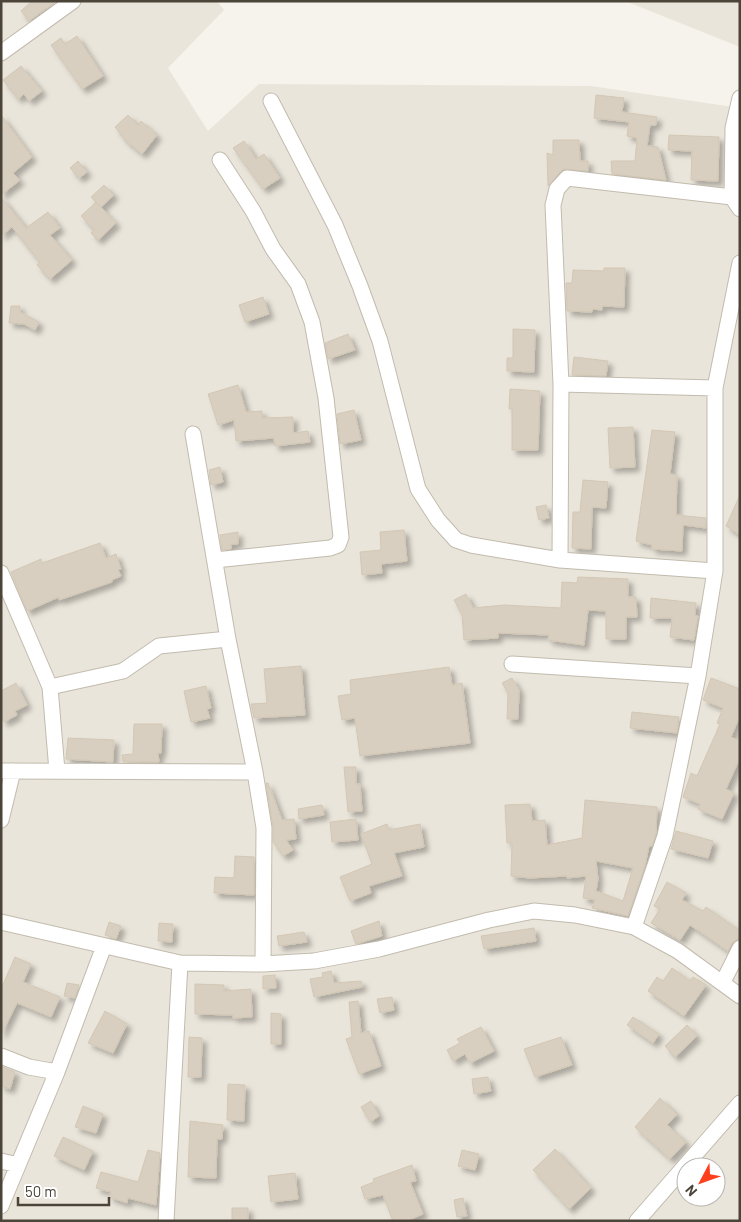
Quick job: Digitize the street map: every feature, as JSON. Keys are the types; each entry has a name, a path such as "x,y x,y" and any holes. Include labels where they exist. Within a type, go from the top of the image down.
{"street":[{"path":"1,53 73,1"},
{"path":"560,560 561,384 553,204 557,189 567,178 736,203 733,128 740,98"},
{"path":"271,102 335,225 360,286 380,341 418,489 438,520 456,540 471,545 560,560 715,571"},
{"path":"215,560 330,548 338,545 341,537 326,398 312,322 298,284 273,249 253,211 220,160"},
{"path":"634,927 665,836 698,676 715,571 715,388 740,263"},
{"path":"561,384 715,388"},
{"path":"193,434 228,639 255,772 264,828 263,964"},
{"path":"1,573 50,687 57,771"},
{"path":"50,687 123,671 159,646 228,639"},
{"path":"512,664 698,676"},
{"path":"1,820 7,771 255,772"},
{"path":"1,922 180,963 263,964 314,961 379,949 489,920 534,911 576,915 634,927 678,951 740,996"},
{"path":"1,1206 57,1072 104,946"},
{"path":"723,982 740,948"},
{"path":"166,1221 180,963"},
{"path":"1,1056 29,1067 57,1072"},
{"path":"637,1221 740,1103"},
{"path":"1,1161 18,1165"}],"shaded area":[{"path":"1,1 217,1 224,10 168,68 208,131 259,84 591,86 740,108 740,1221 1,1221"},
{"path":"625,1 740,1 740,47"}],"building":[{"path":"32,1 57,1 29,21 21,11"},
{"path":"77,36 103,76 82,89 51,45 61,38 65,44"},
{"path":"21,66 42,91 29,101 24,94 18,99 3,80"},
{"path":"596,95 624,98 622,112 657,117 656,125 650,125 647,146 658,147 666,180 612,174 611,161 635,161 637,138 627,136 629,122 594,118"},
{"path":"1,115 32,157 13,173 20,180 1,195"},
{"path":"128,115 138,125 141,121 157,135 142,154 126,141 115,127"},
{"path":"669,135 719,137 718,181 691,180 692,151 668,150"},
{"path":"553,140 579,140 580,161 588,161 588,171 563,169 548,186 547,153 553,155"},
{"path":"244,141 256,159 264,154 280,178 263,189 233,148"},
{"path":"78,161 87,172 79,178 70,168"},
{"path":"104,185 114,195 101,207 91,197"},
{"path":"1,197 26,228 48,212 60,228 50,235 72,260 50,279 37,265 40,263 12,227 1,236"},
{"path":"96,202 116,223 98,240 91,233 94,230 81,216"},
{"path":"604,268 625,268 624,307 602,306 602,310 592,309 592,312 567,311 566,283 572,283 573,270 604,271"},
{"path":"263,297 269,314 245,322 239,305"},
{"path":"11,306 20,306 20,312 39,322 35,330 24,324 9,323"},
{"path":"513,329 535,330 534,372 507,371 507,358 513,358"},
{"path":"348,334 355,350 328,359 325,343"},
{"path":"574,357 608,361 606,376 572,375"},
{"path":"238,385 246,412 262,411 262,418 293,417 293,433 308,431 310,442 275,446 274,438 236,441 234,420 218,425 208,394"},
{"path":"510,389 540,391 538,450 512,450 512,409 509,409"},
{"path":"354,410 361,440 340,444 337,414"},
{"path":"633,427 635,467 610,468 608,428"},
{"path":"652,430 675,432 670,474 677,475 676,515 706,518 706,528 683,525 682,551 652,549 652,545 636,541"},
{"path":"220,467 223,482 211,485 209,470"},
{"path":"583,480 608,482 606,508 592,507 591,549 572,548 573,512 580,512"},
{"path":"740,495 740,535 726,526"},
{"path":"546,505 549,518 539,520 536,507"},
{"path":"404,530 407,561 381,564 382,573 362,575 360,552 381,550 380,532"},
{"path":"238,532 238,544 231,544 231,549 222,550 220,535"},
{"path":"100,543 106,558 116,554 121,569 118,570 121,576 112,580 112,582 59,600 59,597 27,611 11,572 41,559 42,563"},
{"path":"578,577 628,579 628,597 636,597 637,617 626,617 626,639 606,639 606,611 588,610 584,645 548,640 549,635 498,633 498,638 464,640 462,615 454,600 466,594 473,608 504,605 561,608 562,582 577,583"},
{"path":"651,598 696,603 695,615 698,616 694,640 670,637 672,618 650,618"},
{"path":"301,666 305,715 254,718 251,704 267,703 264,669"},
{"path":"449,667 452,685 462,683 470,743 360,756 355,718 342,720 338,696 351,694 350,680"},
{"path":"512,678 519,690 518,719 507,719 508,693 502,683"},
{"path":"711,678 740,689 740,716 731,737 740,741 740,758 726,789 734,793 722,819 698,809 700,804 683,797 691,773 697,776 720,724 717,723 723,708 703,700"},
{"path":"16,683 27,705 15,711 17,715 4,722 1,716 1,691"},
{"path":"206,686 211,708 207,709 210,718 191,722 184,691"},
{"path":"632,712 679,717 677,733 630,728"},
{"path":"134,724 162,724 161,753 158,753 159,762 123,762 122,755 133,754"},
{"path":"68,738 114,740 113,762 66,759"},
{"path":"344,767 356,767 356,784 360,784 362,811 348,812"},
{"path":"266,783 268,783 282,820 294,819 296,839 286,840 293,850 283,856 273,842 273,827"},
{"path":"585,800 657,807 656,834 652,846 649,846 645,866 628,916 592,908 595,900 583,898 586,876 530,878 511,876 512,843 507,843 505,805 530,804 532,821 545,820 547,845 582,838","holes":["596,861 633,868 623,901 596,891 598,879"]},
{"path":"322,805 324,815 299,819 298,809"},
{"path":"356,819 358,840 332,842 330,822"},
{"path":"387,824 389,830 420,824 424,847 394,853 402,876 369,886 371,893 350,901 340,877 372,864 361,834"},
{"path":"676,831 713,841 708,858 671,849"},
{"path":"235,856 254,857 254,895 214,893 215,877 234,878"},
{"path":"667,882 686,893 682,900 703,911 706,907 740,931 740,938 732,943 728,951 690,925 680,940 651,923 660,909 654,906"},
{"path":"379,921 382,936 356,944 351,931"},
{"path":"109,922 121,926 116,939 105,935"},
{"path":"159,923 173,924 172,942 158,941"},
{"path":"534,928 536,941 484,949 481,936"},
{"path":"304,932 307,942 279,946 277,936"},
{"path":"15,957 31,964 23,982 60,997 51,1017 17,1003 1,1035 1,989"},
{"path":"672,968 690,981 693,977 706,985 684,1016 648,991 657,977 663,981"},
{"path":"331,971 334,983 361,981 362,987 314,997 310,979 323,977 322,973"},
{"path":"275,975 276,988 263,989 263,976"},
{"path":"67,983 79,985 75,998 64,996"},
{"path":"195,984 224,985 224,991 251,989 252,1017 233,1018 233,1015 195,1014"},
{"path":"392,997 394,1010 380,1013 377,999"},
{"path":"358,1001 361,1033 369,1031 381,1066 359,1074 346,1039 352,1037 349,1002"},
{"path":"105,1011 127,1024 113,1053 88,1043"},
{"path":"271,1013 281,1014 281,1044 271,1044"},
{"path":"633,1017 659,1034 653,1043 627,1025"},
{"path":"687,1025 697,1036 675,1057 665,1046"},
{"path":"481,1027 494,1051 470,1063 465,1054 453,1061 447,1050 460,1043 457,1039"},
{"path":"189,1037 202,1038 201,1077 188,1077"},
{"path":"561,1037 572,1065 535,1077 524,1049"},
{"path":"1,1066 15,1072 10,1089 1,1086"},
{"path":"488,1077 491,1091 474,1094 472,1079"},
{"path":"228,1084 245,1085 244,1121 227,1120"},
{"path":"660,1098 677,1114 667,1125 686,1142 670,1159 635,1127"},
{"path":"371,1101 379,1116 370,1122 361,1107"},
{"path":"83,1106 103,1114 96,1133 75,1127"},
{"path":"190,1121 223,1125 222,1139 217,1139 216,1178 188,1177"},
{"path":"63,1137 93,1151 84,1170 54,1156"},
{"path":"555,1149 591,1188 569,1209 533,1170"},
{"path":"148,1150 160,1153 156,1205 128,1198 127,1203 109,1197 111,1192 96,1188 101,1172 138,1182"},
{"path":"462,1150 479,1154 475,1170 458,1166"},
{"path":"412,1165 416,1181 410,1182 423,1214 407,1221 393,1221 383,1195 365,1199 361,1187 374,1182 373,1179"},
{"path":"295,1173 298,1199 271,1202 268,1176"},
{"path":"463,1198 467,1216 457,1217 454,1200"},
{"path":"232,1208 248,1208 248,1221 232,1221"}]}
